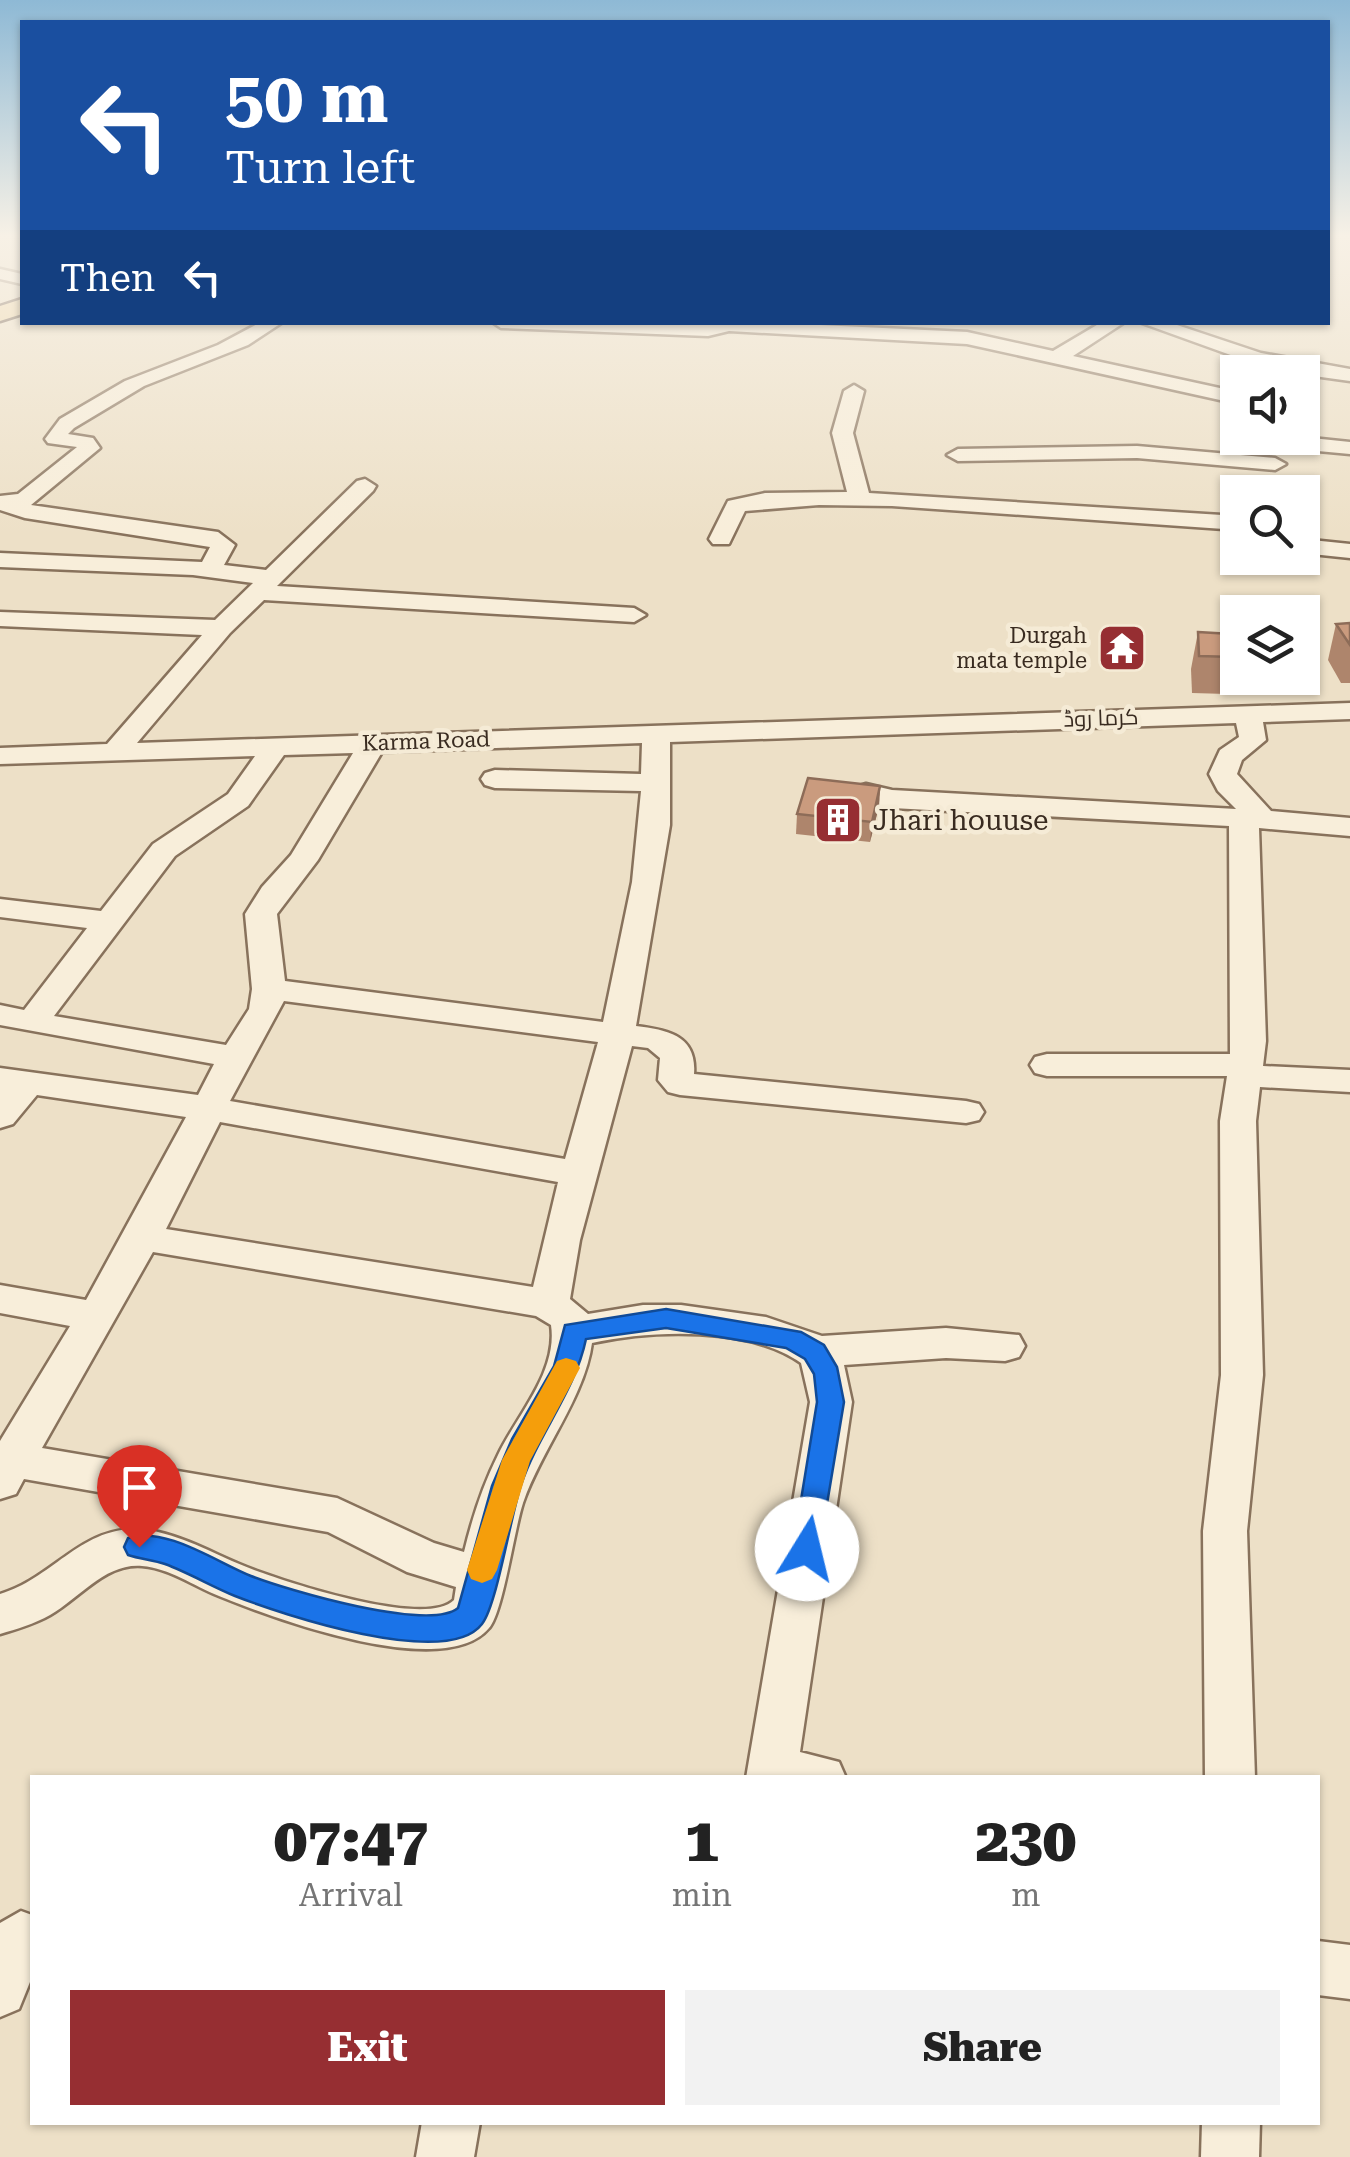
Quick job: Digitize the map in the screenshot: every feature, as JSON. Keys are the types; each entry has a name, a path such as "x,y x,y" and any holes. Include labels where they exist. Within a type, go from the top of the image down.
{"street":[{"path":"4,504 24,500 88,448 86,442 55,438 69,422 99,408 131,385 255,334"},
{"path":"910,334 1057,357 1220,394"},
{"path":"1057,357 1096,334"},
{"path":"1184,334 1249,355"},
{"path":"1320,372 1350,375"},
{"path":"854,391 841,416 840,433 860,499"},
{"path":"1320,444 1350,448"},
{"path":"958,455 1102,451 1275,464"},
{"path":"1275,455 1275,475"},
{"path":"116,751 221,628 365,486"},
{"path":"721,540 736,506 750,500 860,499 1220,521"},
{"path":"4,504 25,512 210,537 223,546 210,570"},
{"path":"1320,548 1350,551"},
{"path":"0,560 210,570 264,585 634,615"},
{"path":"0,619 221,628"},
{"name":"کرما روڈ","path":"852,725 1350,711"},
{"path":"1230,1775 1225,1532 1242,1375 1238,1121 1249,1041 1254,818 1223,774 1230,756 1252,740 1254,730 1245,714"},
{"name":"Karma Road","path":"0,756 852,725"},
{"path":"0,1614 17,1612 44,1598 95,1558 116,1548 139,1547 166,1552 214,1575 333,1614 430,1630 457,1627 472,1616 506,1486 526,1439 567,1366 561,1240 618,1034 653,851 656,732"},
{"path":"374,743 303,860 272,894 260,914 269,989 266,1009 234,1057 143,1236 4,1466 249,1498 337,1516 422,1559 480,1575"},
{"path":"16,1018 111,922 164,850 238,800 278,745"},
{"path":"494,779 655,783"},
{"path":"866,793 892,800 1254,818 1350,827"},
{"path":"0,908 111,922"},
{"path":"269,989 658,1038 678,1055 676,1080 680,1084 966,1112"},
{"path":"16,1018 234,1057"},
{"path":"1047,1064 1245,1070 1339,1083 1350,1081"},
{"path":"0,1116 14,1081 207,1108 580,1174"},
{"path":"143,1236 562,1318 666,1318 792,1339 814,1352 828,1374 831,1402 772,1774"},
{"path":"0,1299 95,1316"},
{"path":"814,1352 946,1343 1005,1346"},
{"path":"0,1990 18,1937"},
{"path":"1320,1968 1350,1972"},
{"path":"446,2157 450,2125"},
{"path":"1230,2157 1231,2125"}],"building":[{"path":"1350,623 1350,645 1336,624"},
{"path":"1108,632 1140,636 1139,645 1107,641"},
{"path":"1198,632 1220,633 1220,657 1199,656"},
{"path":"808,778 880,786 872,822 797,814"}],"slow traffic":[{"path":"482,1570 516,1460 566,1368"}],"place":[{"name":"Durgah mata temple","path":"1122,648"},
{"name":"Jhari houuse","path":"838,820"}],"route":[{"path":"139,1547 166,1552 246,1587 333,1614 430,1630 457,1627 472,1616 506,1486 526,1439 567,1366 574,1332 666,1318 792,1339 814,1352 828,1374 831,1402 807,1549"}]}
